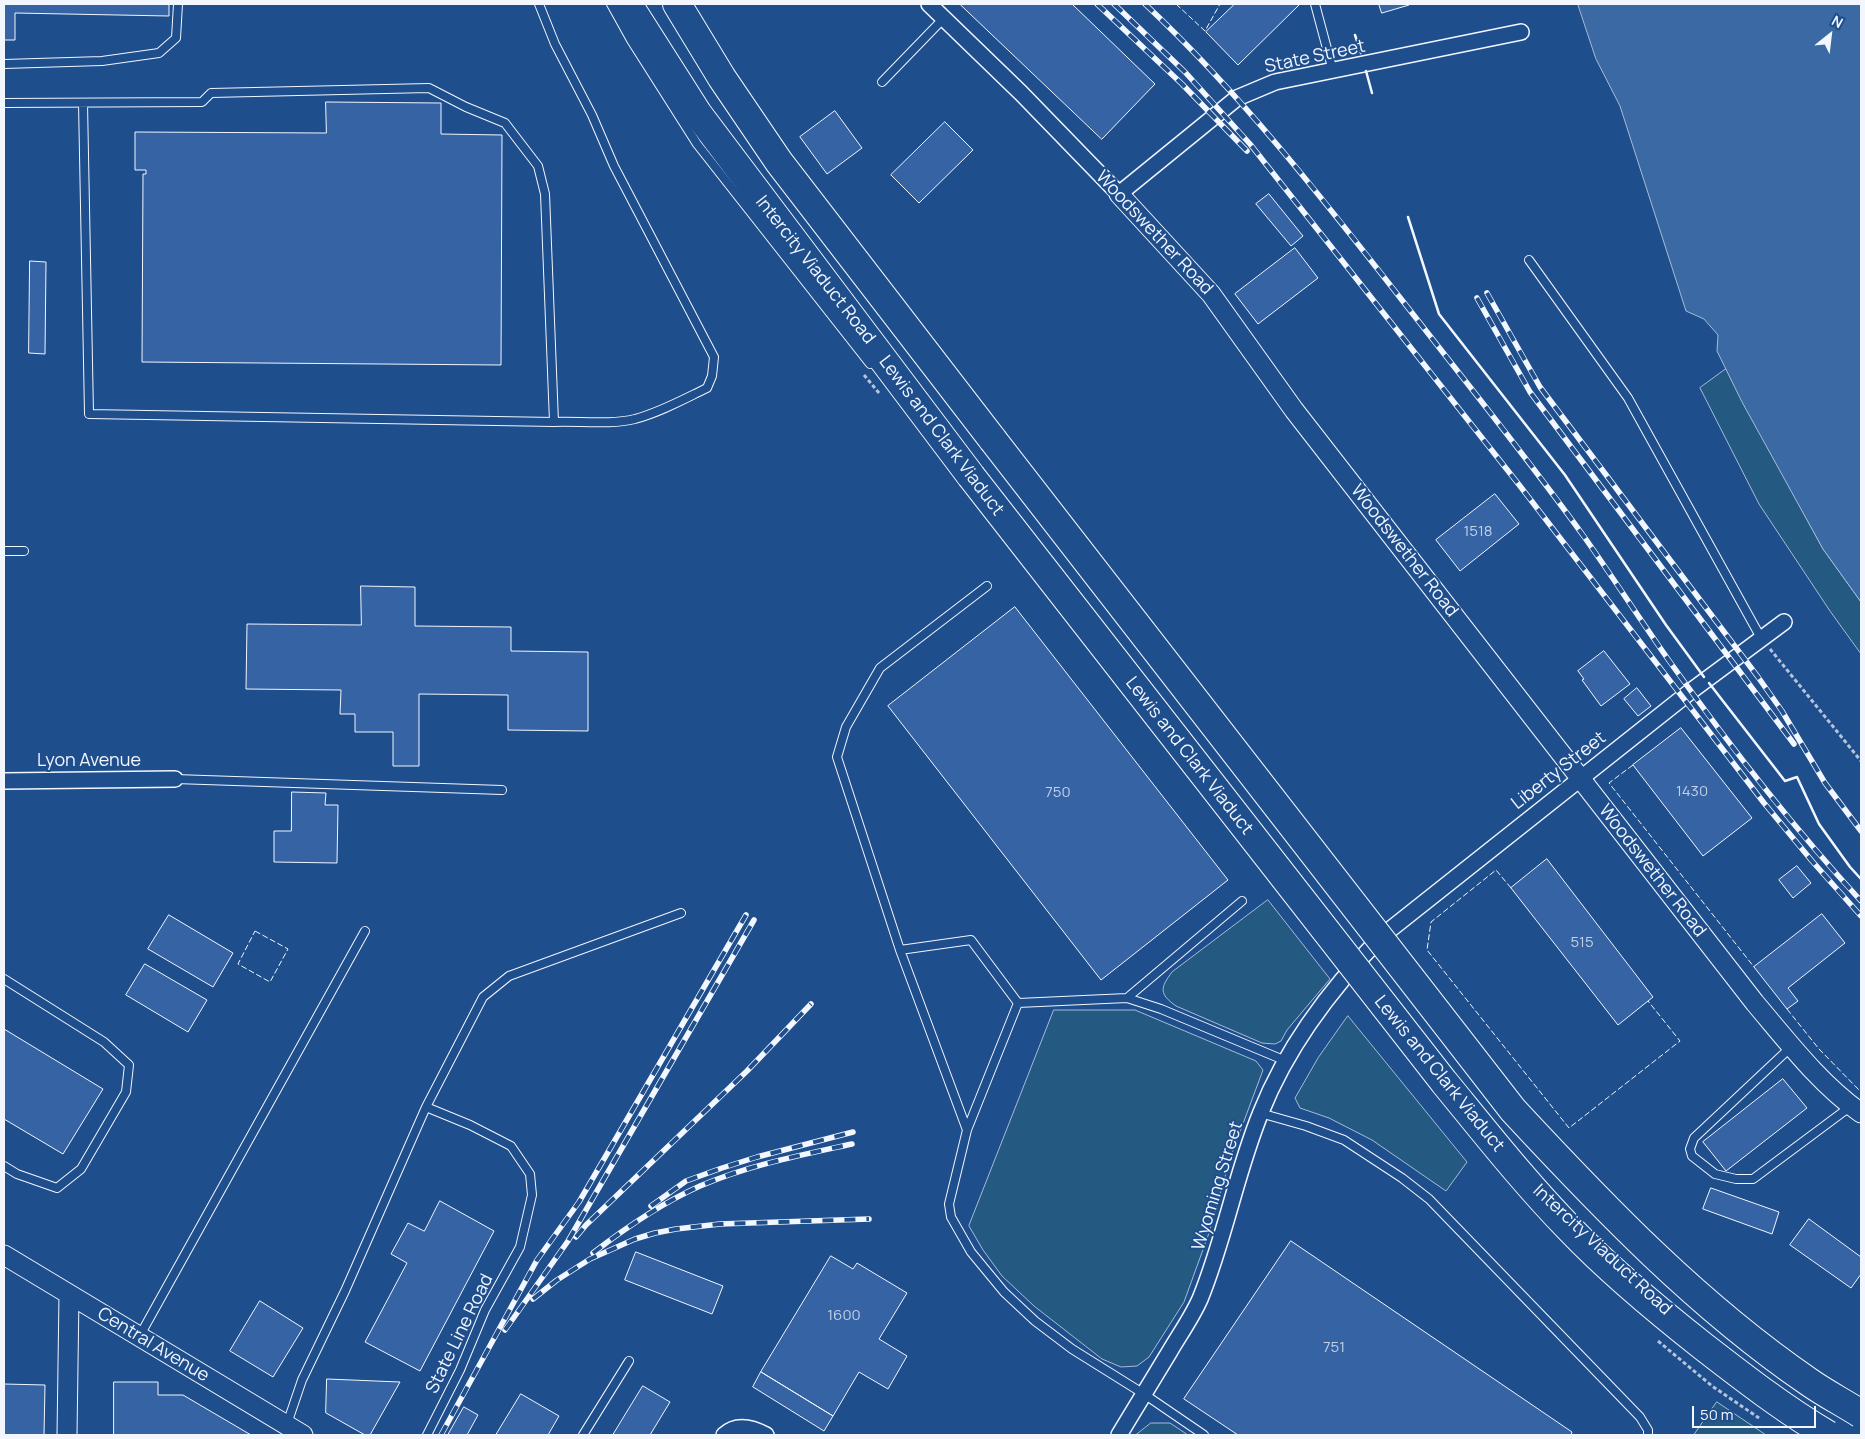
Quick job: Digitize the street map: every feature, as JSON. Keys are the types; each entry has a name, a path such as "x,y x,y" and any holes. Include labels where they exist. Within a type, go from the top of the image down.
{"highway":[{"name":"Lewis and Clark Viaduct","path":"628,4 698,114 965,468 1444,1082 1510,1163 1570,1230 1646,1301 1741,1376 1806,1422 1828,1435"},
{"name":"Lewis and Clark Viaduct","path":"677,4 722,78 779,162 1513,1110 1607,1210 1675,1275 1802,1377 1861,1414"}],"street":[{"name":"Woodswether Road","path":"929,4 1021,93 1119,194 1211,294 1294,410 1791,1047 1842,1100 1856,1110"},
{"name":"State Street","path":"1119,194 1238,98 1275,82 1522,32"},
{"name":"Liberty Street","path":"1362,956 1382,936 1691,691 1784,622"},
{"name":"Lyon Avenue","path":"4,780 175,779"},
{"name":"Wyoming Street","path":"1119,1435 1199,1301 1216,1258 1247,1150 1260,1113 1277,1077 1340,980 1362,956"},
{"name":"Central Avenue","path":"4,1255 302,1435"},
{"path":"67,1435 69,1295"},
{"path":"730,1432 741,1427 757,1430 766,1435"}],"lane":[{"path":"4,64 102,61 159,53 176,38 178,4"},
{"path":"82,102 89,414 554,422 634,419 661,410 707,388 712,376 714,357 614,166 592,115 555,44 539,4"},
{"name":"Intercity Viaduct Road","path":"611,4 631,40 697,144 875,371"},
{"path":"1315,4 1333,71"},
{"path":"882,82 944,18"},
{"path":"4,103 202,102 211,93 429,88 466,107 504,123 538,166 545,194 554,422"},
{"path":"1529,260 1628,398 1761,638"},
{"path":"4,551 24,551"},
{"path":"967,1130 900,950 837,757 846,727 880,668 988,586"},
{"path":"175,779 502,790"},
{"path":"1127,998 1242,901"},
{"path":"286,1426 302,1380 345,1291 426,1107 483,997 509,976 681,913"},
{"path":"139,1336 365,931"},
{"path":"900,950 971,940 1018,1003"},
{"path":"4,979 104,1042 129,1065 126,1092 81,1169 57,1188 17,1174 4,1166"},
{"path":"1018,1003 1127,998 1161,1009 1286,1061"},
{"path":"1018,1003 967,1130 949,1204 951,1217 971,1252 1004,1292 1035,1321 1072,1349 1144,1394 1204,1435"},
{"path":"1791,1047 1694,1138 1690,1149 1692,1156 1715,1174 1736,1179 1753,1179 1856,1110"},
{"name":"State Line Road","path":"426,1107 470,1125 511,1146 530,1174 532,1195 520,1247 486,1310 460,1370 427,1435"},
{"path":"1260,1113 1306,1126 1344,1140 1402,1178 1429,1199 1640,1418 1648,1430 1648,1435"},
{"path":"582,1435 629,1361"}],"path":[{"path":"1761,638 1861,761"}],"shaded area":[{"path":"1578,4 1861,4 1861,602 1823,549 1742,402 1717,351 1718,335 1704,319 1686,311 1620,106 1596,59"},
{"path":"1726,369 1823,549 1861,602 1861,654 1759,504 1700,388"},
{"path":"1268,900 1330,979 1287,1030 1281,1041 1275,1044 1262,1043 1176,1006 1170,1002 1163,991 1165,982 1172,972"},
{"path":"1054,1010 1135,1010 1256,1061 1263,1070 1231,1156 1209,1233 1184,1302 1149,1357 1137,1366 1121,1367 1102,1359 1034,1306 1002,1276 983,1250 969,1226"},
{"path":"1348,1016 1467,1162 1446,1191 1372,1140 1329,1118 1300,1108 1295,1098 1318,1058"},
{"path":"1717,1402 1766,1435 1694,1435"},
{"path":"1151,1423 1170,1423 1188,1435 1136,1435"}],"building":[{"path":"4,4 169,4 169,16 15,13 15,40 4,40"},
{"path":"960,4 1072,4 1155,84 1102,139"},
{"path":"1235,4 1300,4 1238,65 1206,32"},
{"path":"1379,4 1408,4 1409,5 1382,13"},
{"path":"326,102 441,103 441,134 502,135 501,365 142,362 143,174 146,174 146,170 135,170 135,132 326,133"},
{"path":"835,111 862,148 827,174 800,137"},
{"path":"945,122 973,150 919,203 891,175"},
{"path":"1269,194 1303,236 1291,246 1256,204"},
{"path":"1295,248 1318,278 1258,324 1235,294"},
{"path":"30,261 46,262 45,354 29,353"},
{"path":"1495,494 1519,524 1460,571 1436,540"},
{"path":"361,586 415,587 415,626 511,627 511,651 588,652 588,731 508,730 508,695 419,694 419,766 393,766 393,732 355,732 355,714 340,714 341,690 246,689 247,624 361,625"},
{"path":"1015,607 1228,880 1101,980 888,706"},
{"path":"1604,651 1630,684 1601,706 1582,680 1584,679 1578,671"},
{"path":"1637,688 1651,706 1638,716 1624,699"},
{"path":"1681,728 1752,818 1703,856 1633,765"},
{"path":"292,792 326,793 325,805 338,805 337,863 274,862 274,831 291,831"},
{"path":"1547,859 1653,997 1618,1025 1511,888"},
{"path":"1797,866 1811,883 1793,898 1779,880"},
{"path":"1822,914 1845,943 1788,988 1798,1001 1787,1009 1754,967"},
{"path":"169,915 233,953 213,987 148,949"},
{"path":"145,964 207,1000 188,1032 126,995"},
{"path":"4,1029 103,1089 63,1154 4,1119"},
{"path":"1783,1079 1807,1108 1726,1171 1703,1142"},
{"path":"1711,1188 1779,1212 1772,1234 1703,1209"},
{"path":"440,1201 494,1231 420,1371 365,1342 407,1263 391,1254 408,1223 424,1231"},
{"path":"1809,1219 1861,1257 1861,1274 1851,1288 1790,1245"},
{"path":"1291,1241 1572,1432 1571,1435 1238,1435 1184,1399"},
{"path":"636,1252 723,1286 712,1314 625,1280"},
{"path":"831,1256 853,1269 857,1263 907,1293 879,1339 907,1356 888,1389 859,1372 833,1416 761,1372"},
{"path":"260,1301 303,1328 273,1377 230,1351"},
{"path":"761,1372 833,1416 824,1431 753,1387"},
{"path":"327,1379 400,1382 370,1435 365,1435 326,1413"},
{"path":"114,1382 158,1382 158,1395 183,1395 251,1435 114,1435"},
{"path":"4,1384 45,1385 44,1435 4,1435"},
{"path":"643,1386 670,1402 650,1435 613,1435"},
{"path":"521,1394 559,1416 548,1435 496,1435"},
{"path":"464,1407 478,1415 467,1435 448,1435"}],"railway":[{"path":"1097,4 1182,84 1247,151"},
{"path":"1114,4 1185,72 1250,144 1520,486 1764,803 1861,916"},
{"path":"1145,4 1181,39 1250,113 1347,230 1564,509 1715,724 1810,844 1861,901"},
{"path":"1487,293 1540,387 1758,677 1782,711 1825,783 1861,831"},
{"path":"1477,298 1530,392 1794,744"},
{"path":"441,1435 537,1260 579,1202 746,915"},
{"path":"505,1330 568,1241 754,920"},
{"path":"576,1237 586,1225 747,1071 811,1004"},
{"path":"651,1206 686,1181 757,1157 853,1132"},
{"path":"593,1253 672,1200 700,1186 756,1166 852,1144"},
{"path":"533,1299 557,1280 590,1259 635,1239 655,1233 720,1224 869,1219"}],"fence":[{"path":"1176,4 1205,31 1220,4"},
{"path":"1633,765 1609,783 1754,967"},
{"path":"1511,888 1496,870 1431,922 1427,950 1569,1128 1680,1041 1648,1001"},
{"path":"255,931 288,949 270,982 238,964 255,931"},
{"path":"1787,1009 1819,1049 1861,1092"}],"wall":[{"path":"1355,35 1361,53"},
{"path":"1366,71 1372,93"},
{"path":"1408,217 1439,314 1565,475 1666,625 1704,677"},
{"path":"1709,683 1785,781 1797,777 1819,824 1861,879"}]}
